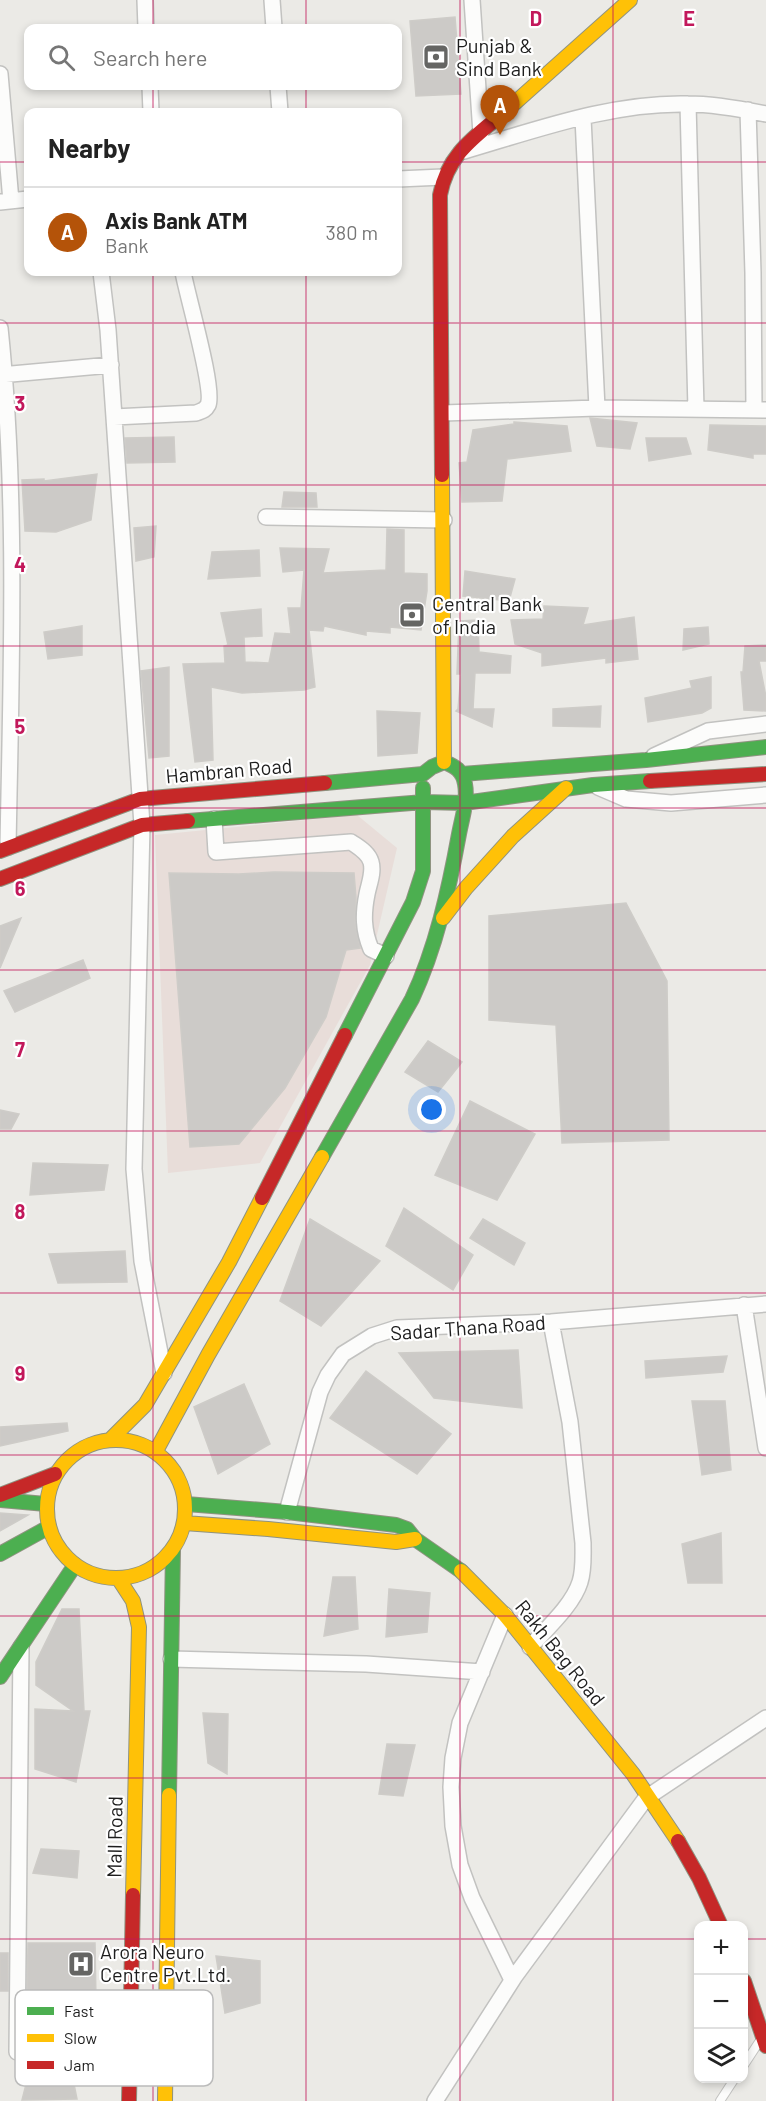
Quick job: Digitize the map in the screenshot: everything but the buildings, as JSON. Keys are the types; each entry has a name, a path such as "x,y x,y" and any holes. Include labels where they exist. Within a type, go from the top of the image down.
{"main road":[{"path":"156,1451 214,1344 412,999 424,973 452,871 466,790 462,774 455,766 444,762 440,195 443,177 448,165 458,153 630,0"},
{"path":"462,774 646,760 766,747"},
{"name":"Hambran Road","path":"4,849 141,799 423,774 444,762"},
{"path":"111,1439 145,1405 229,1262 413,902 423,871 423,774"},
{"path":"0,879 142,825 424,802 464,803 593,785 766,774"},
{"path":"436,926 466,888 513,836 566,788"},
{"path":"111,1439 134,1441 156,1451 173,1467 184,1488 186,1504 183,1532 173,1550 158,1565 139,1575 118,1578 96,1575 75,1565 59,1548 49,1527 46,1504 48,1491 55,1474 70,1457 89,1445 111,1439"},
{"path":"0,1495 55,1474"},
{"path":"0,1500 46,1504"},
{"name":"Rakh Bag Road","path":"186,1504 287,1512 396,1525 407,1529 415,1539 459,1570 505,1615 633,1774 646,1798 683,1849 699,1877 719,1921"},
{"path":"184,1523 268,1528 396,1542 415,1539"},
{"path":"0,1554 49,1527"},
{"path":"167,1990 173,1550"},
{"path":"0,1677 75,1565"},
{"name":"Mall Road","path":"118,1578 133,1601 139,1627 131,1990"},
{"path":"748,1993 764,2041"},
{"name":"Mall Road","path":"129,2086 129,2101"},
{"path":"165,2086 165,2101"}],"street":[{"path":"145,0 146,24"},
{"path":"272,0 274,24"},
{"path":"472,0 481,134"},
{"path":"0,74 5,201 24,199"},
{"path":"150,90 151,108"},
{"path":"278,90 280,108"},
{"path":"688,104 696,409"},
{"path":"458,153 621,109 688,104 766,114"},
{"path":"443,413 597,408 760,410 748,110"},
{"path":"583,118 597,408"},
{"path":"402,179 443,177"},
{"path":"101,276 111,365 142,825 134,1169 142,1261 164,1373"},
{"path":"114,417 196,413 205,410 209,404 204,362 184,276"},
{"path":"0,328 12,537 4,849"},
{"path":"2,375 111,365"},
{"path":"266,517 444,520"},
{"path":"646,760 708,731 766,724"},
{"path":"593,785 626,799 671,803 766,795"},
{"path":"214,819 216,852 351,842 364,851 371,861 364,921 365,934 371,949 386,956"},
{"name":"Sadar Thana Road","path":"287,1512 320,1392 328,1375 344,1354 372,1336 397,1328 551,1322 766,1304"},
{"path":"744,1305 766,1448"},
{"path":"530,1647 572,1599 580,1582 583,1563 583,1543 570,1422 551,1322"},
{"path":"505,1615 460,1724 453,1758 453,1826 460,1865 472,1898 512,1980"},
{"path":"18,1990 21,1647"},
{"path":"171,1659 366,1664 482,1672"},
{"path":"435,2101 512,1980 646,1798 766,1718"}],"lane":[{"path":"748,2061 764,2041"},
{"path":"720,2101 732,2083"}],"shaded area":[{"path":"357,815 397,848 370,965 260,1163 168,1173 155,835"}],"traffic: fast":[{"path":"462,774 646,760 766,747"},
{"path":"322,1157 421,980 446,897 466,796 464,779 460,772 444,762 423,774 325,783"},
{"path":"188,821 424,802 464,803 593,785 650,781"},
{"path":"345,1035 413,902 423,871 423,788"},
{"path":"0,1500 46,1504"},
{"path":"186,1504 287,1512 396,1525 407,1529 415,1539 461,1571"},
{"path":"0,1554 49,1527"},
{"path":"169,1795 173,1550"},
{"path":"0,1677 75,1565"}],"traffic: slow":[{"path":"509,108 630,0"},
{"path":"442,475 444,762"},
{"path":"443,918 466,888 513,836 566,788"},
{"path":"156,1451 208,1355 322,1157"},
{"path":"111,1439 145,1405 229,1262 262,1198"},
{"path":"116,1440 143,1445 155,1451 165,1460 174,1470 180,1482 185,1509 180,1536 174,1548 165,1558 155,1567 143,1573 116,1578 89,1573 77,1567 67,1558 58,1548 52,1536 47,1509 52,1482 58,1470 67,1460 77,1451 89,1445 116,1440"},
{"path":"184,1523 396,1542 415,1539"},
{"path":"461,1571 505,1615 633,1774 678,1841"},
{"path":"118,1578 133,1601 139,1627 133,1895"},
{"path":"166,1990 169,1795"},
{"path":"165,2086 165,2101"}],"traffic: jam":[{"path":"442,475 440,195 444,180 457,156 476,136 509,108"},
{"path":"650,781 766,774"},
{"path":"0,851 140,799 325,783"},
{"path":"0,879 142,825 188,821"},
{"path":"262,1198 345,1035"},
{"path":"0,1495 55,1474"},
{"path":"678,1841 699,1878 719,1921"},
{"path":"131,1990 133,1895"},
{"path":"748,1993 766,2046"},
{"path":"129,2086 129,2101"}],"place":[{"name":"Punjab & Sind Bank","path":"436,57"},
{"name":"Axis Bank ATM","path":"500,135"},
{"name":"Central Bank of India","path":"412,615"},
{"name":"Arora Neuro Centre Pvt.Ltd.","path":"81,1964"}]}
